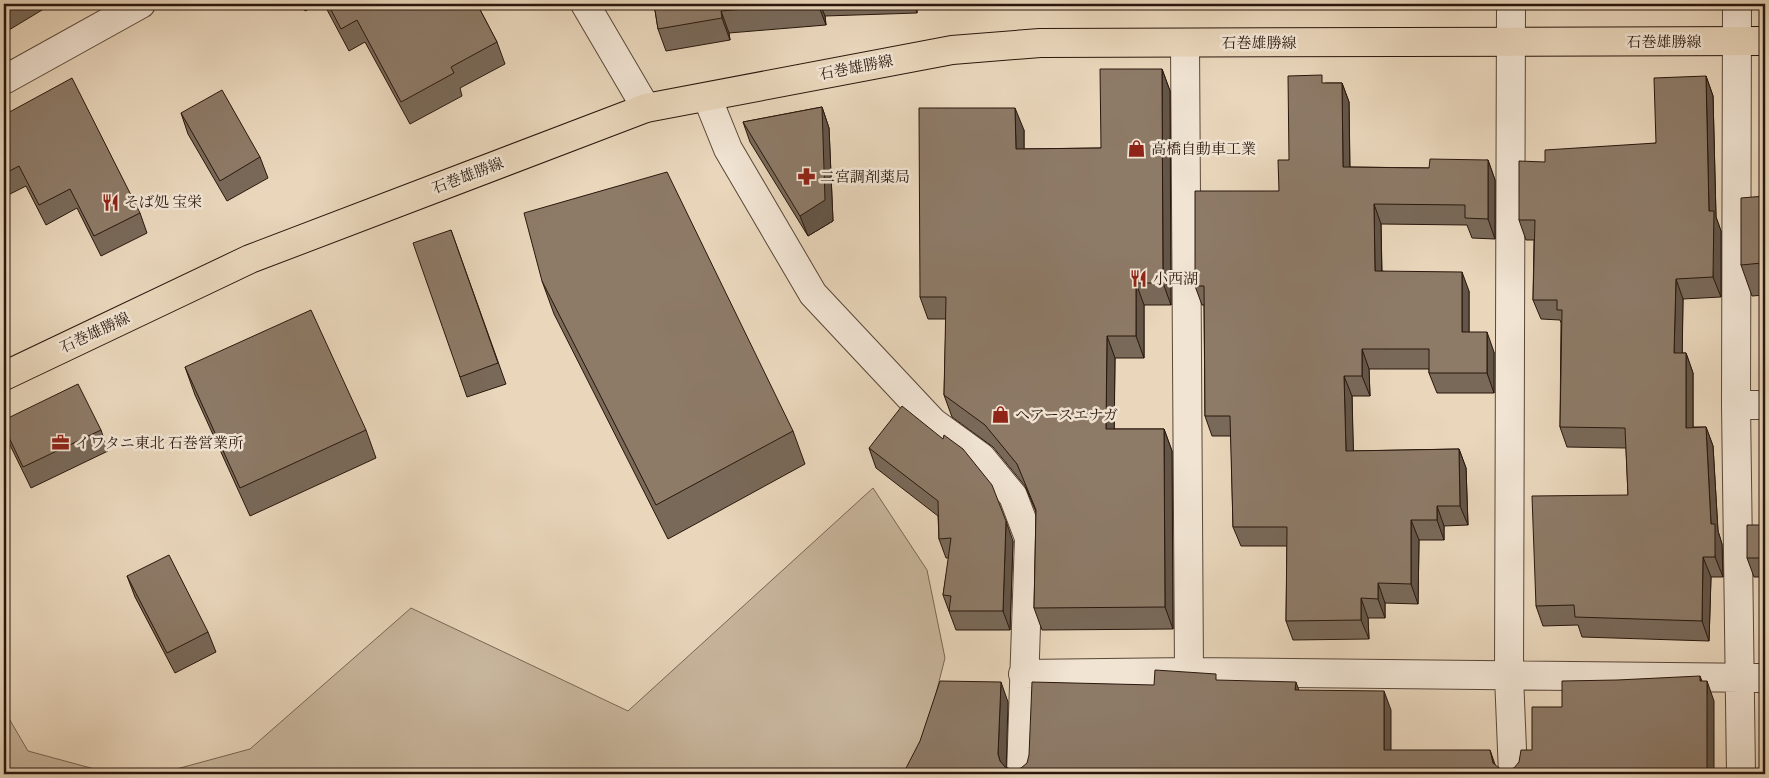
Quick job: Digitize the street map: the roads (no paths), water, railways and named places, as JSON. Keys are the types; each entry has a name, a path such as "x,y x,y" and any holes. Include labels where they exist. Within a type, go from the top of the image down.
{"main road":[{"name":"石巻雄勝線","path":"4,376 250,259 646,108 952,50 1040,43 1765,42"}],"street":[{"path":"4,80 141,4"},
{"path":"585,4 646,108"},
{"path":"1511,4 1509,676 1513,774"},
{"path":"1737,4 1736,405 1753,678 1741,774"},
{"path":"1184,43 1189,672"},
{"path":"708,97 728,149 813,294 933,422 981,457 1013,496 1029,538 1021,774"},
{"path":"1736,405 1765,405"},
{"path":"1023,674 1189,672 1753,678"}],"place":[{"name":"高橋自動車工業","path":"1137,149"},
{"name":"二宮調剤薬局","path":"806,177"},
{"name":"そば処 宝栄","path":"110,202"},
{"name":"小西湖","path":"1139,279"},
{"name":"ヘアースエナガ","path":"1001,415"},
{"name":"イワタニ東北 石巻営業所","path":"61,443"}]}
